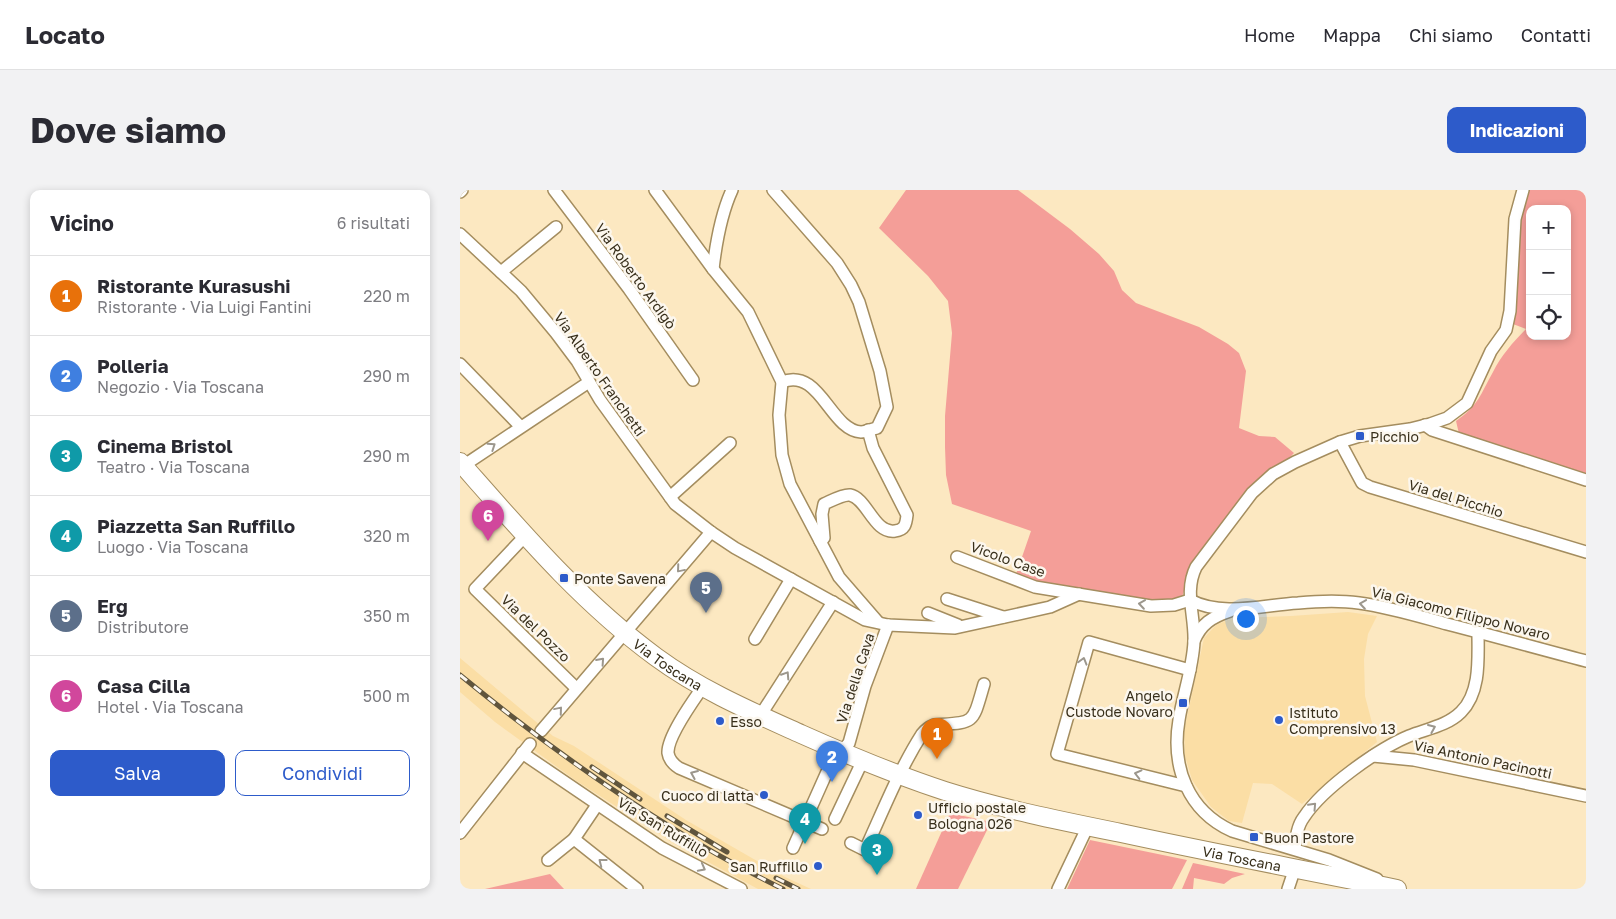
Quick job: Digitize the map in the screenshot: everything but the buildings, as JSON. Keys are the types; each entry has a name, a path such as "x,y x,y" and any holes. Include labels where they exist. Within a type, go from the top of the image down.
{"main road":[{"name":"Via Toscana","path":"462,464 564,578 625,634 702,688 760,716 900,776 971,799 1220,855 1295,868 1330,867 1399,889"}],"street":[{"name":"Via Roberto Ardigò","path":"554,190 629,289 693,380"},
{"path":"655,190 713,269 748,312 782,382 779,415 782,455 790,484 839,577 883,624"},
{"path":"713,269 715,249 727,200 732,190"},
{"path":"773,190 837,263 851,285 859,302 880,371 887,407 877,428 862,432 854,430 842,422 825,400 804,382 791,378 782,382"},
{"path":"1330,867 1295,849 1232,831 1217,824 1204,813 1189,794 1180,766 1177,735 1194,642 1190,581 1196,567 1262,482 1273,474 1340,442 1360,436 1404,430 1447,418 1467,403 1492,351 1506,330 1510,311 1515,219 1523,190"},
{"path":"501,272 556,227"},
{"name":"Via Alberto Franchetti","path":"460,234 520,291 556,333 577,361 605,407 675,504 735,548 865,620 883,624"},
{"path":"460,364 520,426"},
{"path":"462,464 589,382"},
{"path":"1425,425 1432,430 1586,480"},
{"path":"820,541 824,538 822,514 824,504 848,494 855,497 883,528 890,532 901,531 906,526 907,515 873,448 868,430"},
{"name":"Via del Picchio","path":"1340,442 1362,482 1370,487 1586,552"},
{"path":"670,497 730,443"},
{"path":"541,731 711,532"},
{"name":"Via del Pozzo","path":"526,535 475,589 576,688"},
{"name":"Vicolo Case","path":"957,557 1035,587 1079,594"},
{"path":"755,639 791,579"},
{"path":"1079,594 1151,606 1174,605 1190,600"},
{"name":"Via della Cava","path":"842,751 849,743 851,737 883,624 926,628 962,627 1050,607 1079,594"},
{"path":"947,599 1005,618"},
{"name":"Via Giacomo Filippo Novaro","path":"1190,600 1210,608 1238,608 1298,603 1356,603 1376,606 1586,661"},
{"path":"760,716 833,602"},
{"name":"Via Giacomo Filippo Novaro","path":"1194,642 1198,632 1212,618 1238,608"},
{"path":"928,613 962,627"},
{"path":"1295,849 1298,827 1308,812 1335,785 1390,745 1447,721 1461,712 1475,686 1478,632"},
{"path":"1186,786 1057,754 1089,642 1190,670"},
{"path":"851,843 865,850 922,734 930,726 963,724 973,716 984,684"},
{"path":"702,688 670,740 668,752 671,761 679,768 822,829"},
{"name":"Via San Ruffillo","path":"460,833 526,749 597,805 662,848 741,889"},
{"path":"793,848 831,763 842,751"},
{"name":"Via Antonio Pacinotti","path":"1373,756 1414,760 1586,796"},
{"path":"835,819 863,760"},
{"name":"Via San Ruffillo","path":"548,860 575,836 597,805"},
{"path":"1058,889 1088,826"},
{"path":"575,836 637,889"},
{"path":"1288,889 1295,868"}],"shaded area":[{"path":"906,190 1018,190 1070,229 1099,254 1114,271 1122,290 1136,303 1199,327 1228,344 1239,353 1246,371 1239,428 1259,436 1275,437 1294,453 1212,540 1188,580 1178,608 1113,599 1015,577 1031,531 952,504 946,475 945,447 945,416 952,333 948,301 928,276 879,228"},
{"path":"1526,190 1586,190 1586,478 1460,438 1456,421 1474,405 1500,360 1526,329 1513,324 1519,214"},
{"name":"Istituto Comprensivo 13","path":"1348,612 1377,616 1368,634 1364,659 1365,696 1377,742 1302,804 1272,784 1253,783 1242,823 1229,821 1211,807 1192,780 1185,756 1184,731 1204,638 1216,625 1232,618"},
{"path":"460,658 553,736 574,746 686,820 785,877 811,889 758,889 673,843 575,780 495,722 460,692"},
{"path":"950,813 991,822 958,889 916,889"},
{"path":"1090,840 1187,860 1172,889 1067,889"},
{"path":"1193,863 1245,874 1232,878 1224,884 1194,878 1193,889 1182,889"},
{"path":"550,874 564,889 485,889"}],"railway":[{"path":"460,675 536,735 615,791 697,843 783,889"},
{"path":"592,767 640,799"},
{"path":"667,816 727,852"},
{"path":"776,878 798,889"}],"place":[{"name":"Picchio","path":"1360,436"},
{"name":"Casa Cilla","path":"488,541"},
{"name":"Ponte Savena","path":"564,578"},
{"name":"Erg","path":"706,613"},
{"name":"Angelo Custode Novaro","path":"1183,703"},
{"name":"Istituto Comprensivo 13","path":"1279,720"},
{"name":"Esso","path":"720,721"},
{"name":"Ristorante Kurasushi","path":"937,759"},
{"name":"Polleria","path":"832,782"},
{"name":"Cuoco di latta","path":"764,795"},
{"name":"Ufficio postale Bologna 026","path":"918,815"},
{"name":"Buon Pastore","path":"1254,837"},
{"name":"Piazzetta San Ruffillo","path":"805,844"},
{"name":"San Ruffillo","path":"818,866"},
{"name":"Cinema Bristol","path":"877,875"}]}
